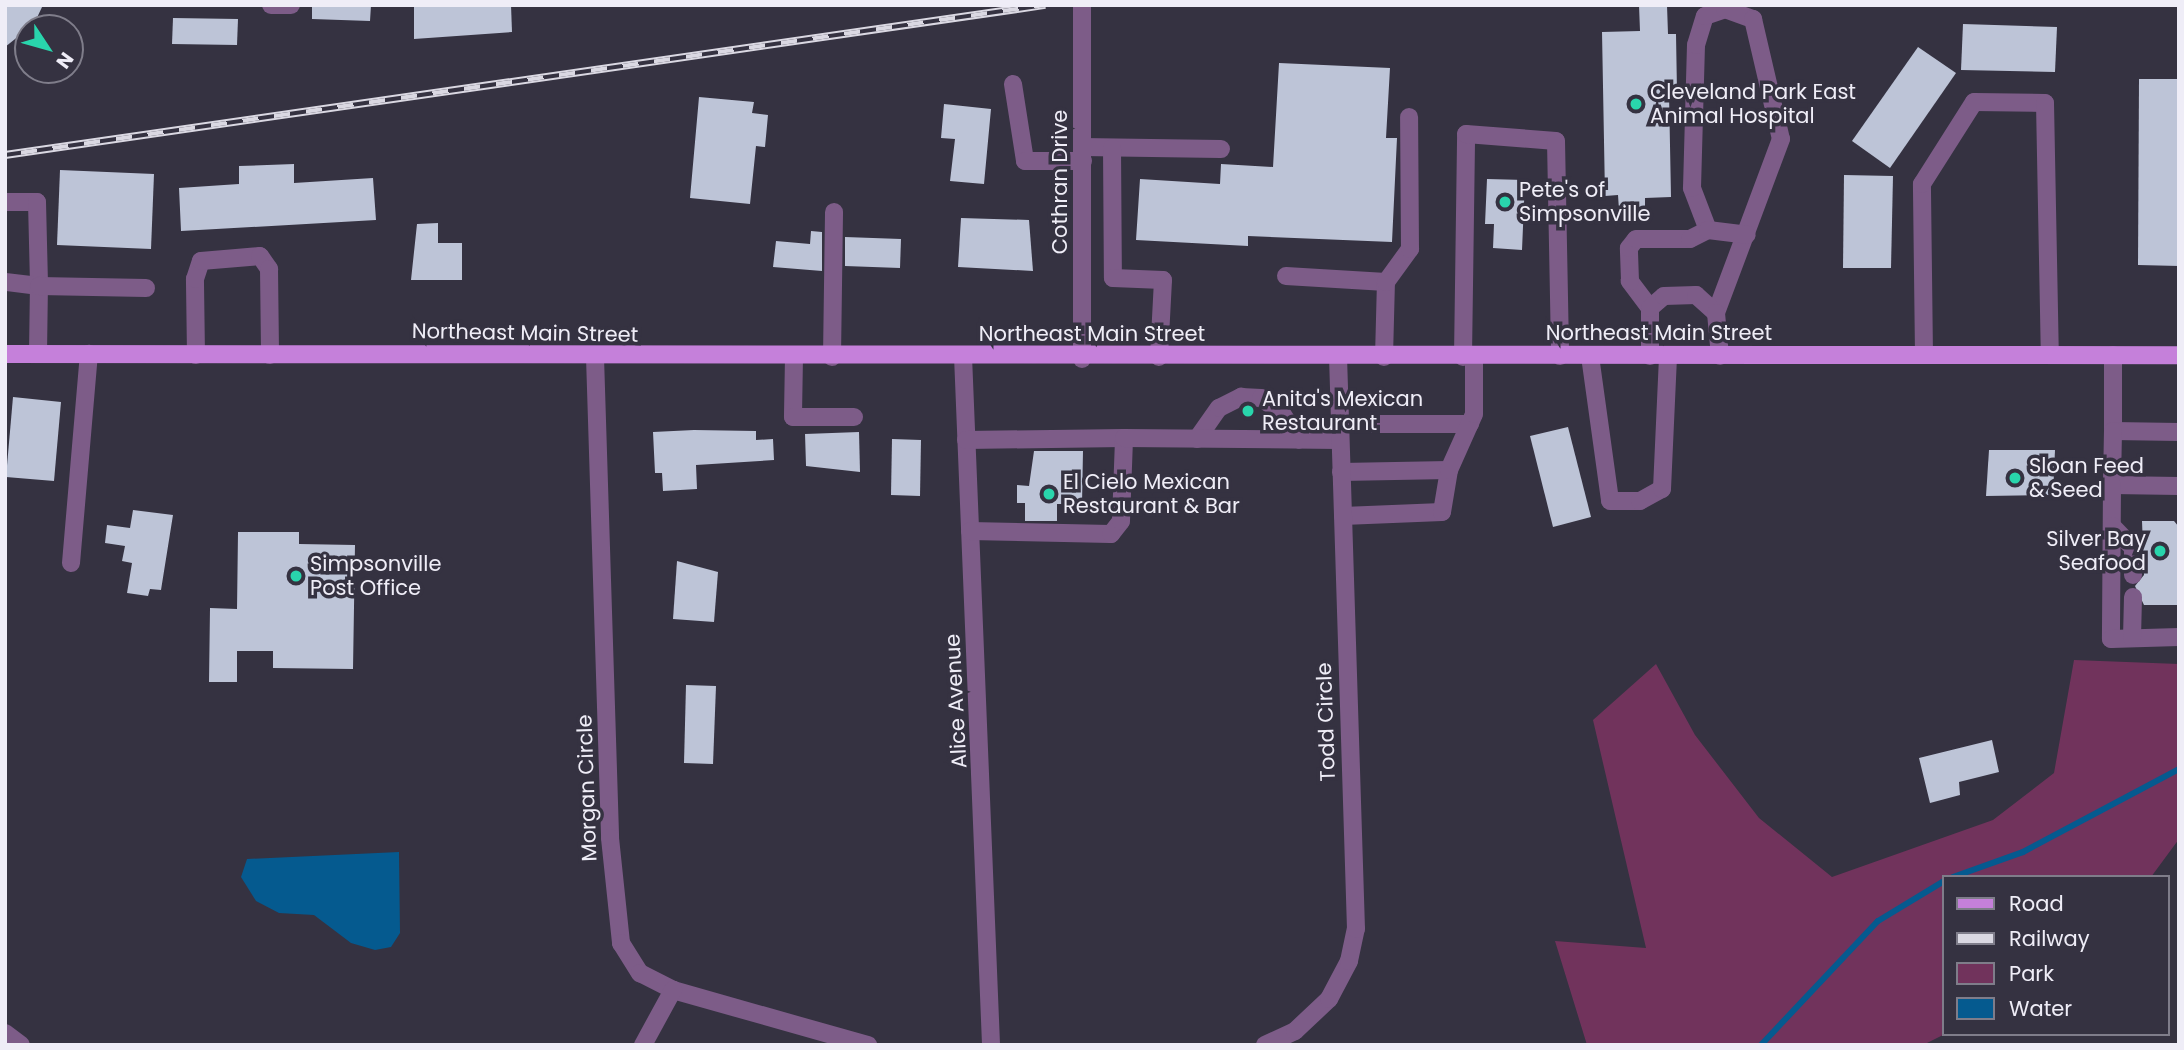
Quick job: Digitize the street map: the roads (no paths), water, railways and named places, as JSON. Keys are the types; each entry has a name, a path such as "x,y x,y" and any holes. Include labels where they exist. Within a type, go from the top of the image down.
{"main road":[{"name":"Northeast Main Street","path":"5,354 962,356 1082,359 2179,355"}],"street":[{"path":"271,5 290,5"},
{"name":"Cothran Drive","path":"1082,5 1082,359"},
{"path":"1708,230 1692,188 1696,45 1705,16 1725,9 1753,19 1781,139 1716,313 1720,356"},
{"path":"1013,84 1025,161 1112,148 1221,149"},
{"path":"1924,355 1922,184 1974,102 2045,103 2049,355"},
{"path":"1384,357 1386,282 1410,249 1409,117"},
{"path":"1343,516 1442,512 1449,470 1470,424 1466,134 1556,141 1560,356"},
{"path":"1112,148 1113,278"},
{"path":"5,202 37,202 38,354"},
{"path":"832,357 834,212"},
{"path":"1590,356 1610,501 1640,501 1662,489 1659,356 1650,308 1630,281 1629,248 1636,239 1690,239 1708,230 1747,235"},
{"path":"197,355 195,279 201,261 260,256 269,270 270,355"},
{"path":"1083,276 1163,280 1159,357"},
{"path":"1286,276 1386,282"},
{"path":"5,282 39,286 146,288"},
{"path":"1650,308 1664,296 1696,295 1716,313"},
{"path":"71,563 89,354"},
{"path":"2113,355 2111,639 2179,637"},
{"name":"Alice Avenue","path":"962,356 991,1045"},
{"name":"Morgan Circle","path":"595,357 616,923 640,973 673,990 868,1045"},
{"path":"794,357 793,417 854,417"},
{"name":"Todd Circle","path":"1265,1045 1295,1031 1329,999 1349,961 1356,929 1338,357"},
{"path":"1197,439 1219,408 1241,397 1261,398 1281,412 1299,440"},
{"path":"967,440 1299,440 1339,432 1470,424"},
{"path":"2113,431 2179,432"},
{"path":"970,531 1111,534 1121,521 1124,439"},
{"path":"1341,472 1449,470"},
{"path":"2112,485 2179,486"},
{"path":"2112,526 2133,548 2133,575"},
{"path":"2132,638 2133,597"},
{"path":"643,1045 673,990"},
{"path":"5,1033 21,1045"}],"water":[{"path":"399,852 400,933 391,947 375,950 351,943 314,915 279,913 256,901 241,877 247,859"}],"waterway":[{"path":"1959,875 2023,852 2179,769"},
{"path":"1761,1045 1878,921 1942,882"}],"railway":[{"path":"5,155 1045,5"}],"place":[{"name":"Cleveland Park East Animal Hospital","path":"1636,104"},
{"name":"Pete's of Simpsonville","path":"1505,202"},
{"name":"Anita's Mexican Restaurant","path":"1248,411"},
{"name":"Sloan Feed & Seed","path":"2015,478"},
{"name":"El Cielo Mexican Restaurant & Bar","path":"1049,494"},
{"name":"Silver Bay Seafood","path":"2160,551"},
{"name":"Simpsonville Post Office","path":"296,576"}]}
